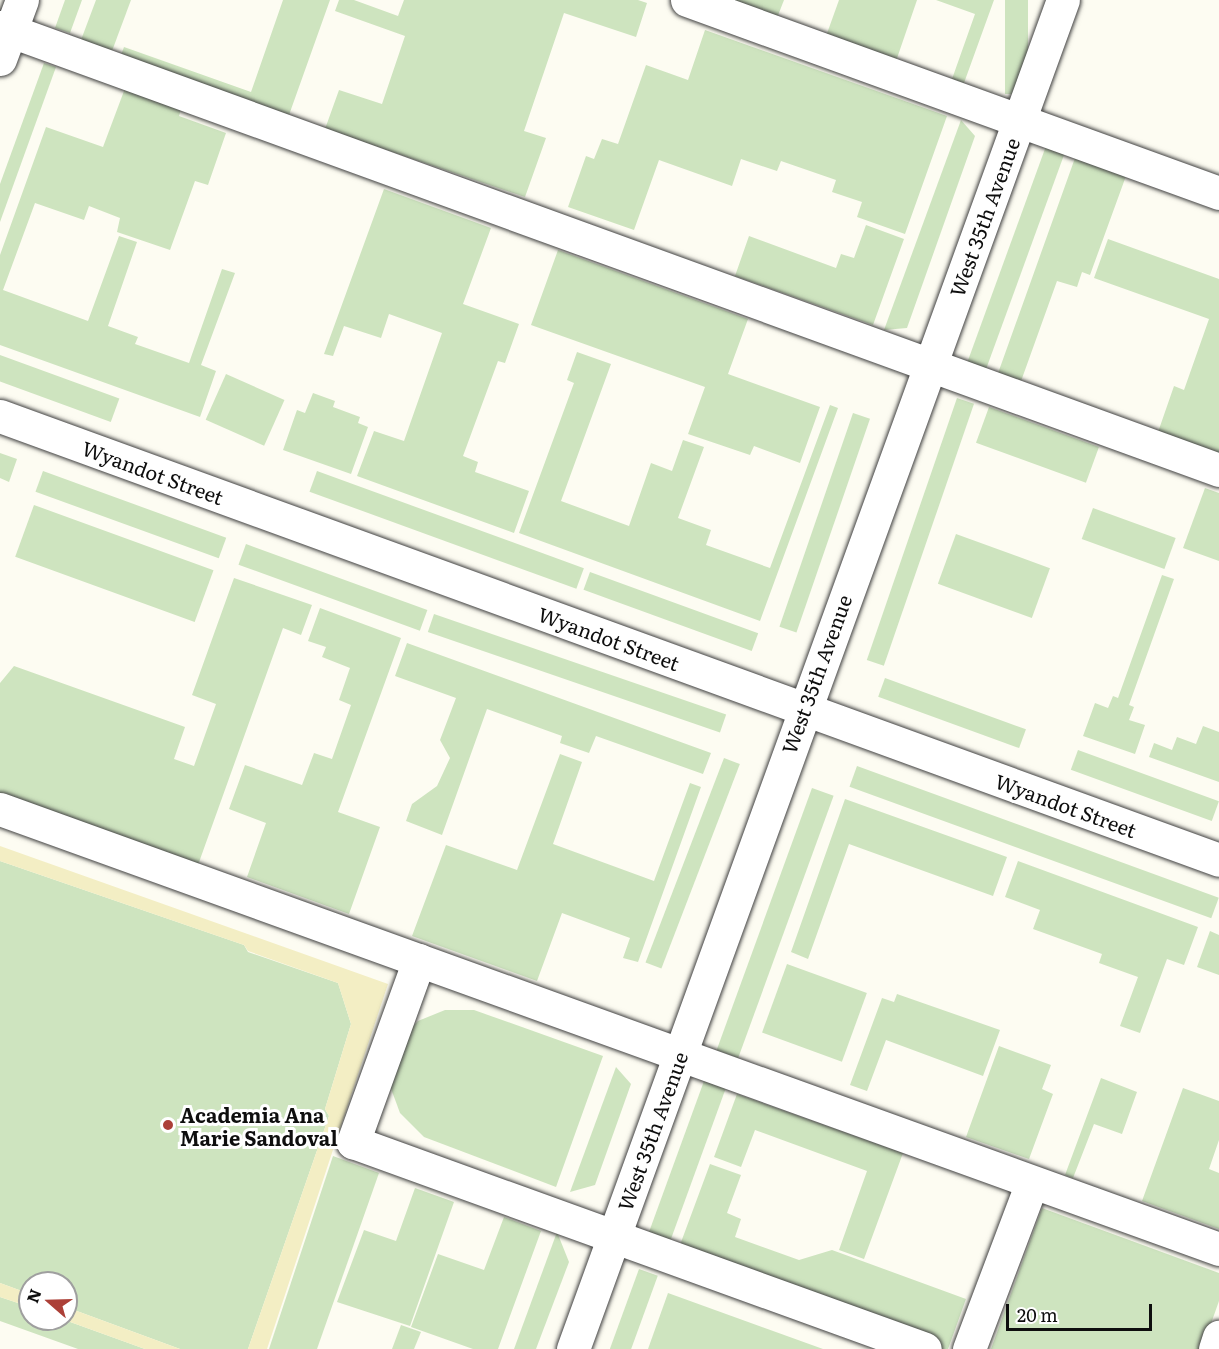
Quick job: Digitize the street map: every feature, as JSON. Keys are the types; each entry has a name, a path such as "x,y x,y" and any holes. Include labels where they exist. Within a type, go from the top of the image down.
{"street":[{"path":"22,0 4,39 929,364 1219,470"},
{"path":"687,0 1219,193"},
{"name":"West 35th Avenue","path":"573,1349 803,709 1063,0"},
{"name":"Wyandot Street","path":"0,416 1219,860"},
{"path":"0,808 1219,1249"},
{"path":"419,960 353,1142 926,1349"},
{"path":"969,1349 1032,1182"},
{"path":"1215,1349 1219,1337"}],"green space":[{"path":"65,0 82,0 70,33 55,28"},
{"path":"96,0 131,0 112,51 81,40"},
{"path":"283,0 330,0 289,115 121,55 124,47 251,92"},
{"path":"339,0 354,0 398,16 404,0 638,0 647,3 636,37 564,13 524,131 546,138 525,197 325,129 339,90 382,104 405,36 335,11"},
{"path":"728,0 784,0 777,18"},
{"path":"839,0 917,0 895,64 825,39"},
{"path":"936,0 994,0 964,83 952,79 975,14"},
{"path":"1005,0 1028,0 1028,94 1005,94"},
{"path":"705,30 947,116 905,234 857,217 862,202 832,192 836,180 781,161 777,171 741,159 732,186 659,160 634,230 568,207 586,156 594,159 602,139 618,144 646,65 688,80"},
{"path":"44,63 56,67 0,222 0,184"},
{"path":"127,83 183,103 179,116 226,133 208,185 195,181 170,250 117,232 120,218 89,206 84,220 35,203 3,290 88,321 119,236 137,242 108,326 138,337 135,344 189,363 222,269 235,273 201,365 216,371 200,417 0,345 0,255 46,127 103,147"},
{"path":"961,120 975,136 907,328 884,330"},
{"path":"1046,146 1065,153 985,373 966,366"},
{"path":"1075,158 1126,176 1090,275 1082,272 1077,287 1057,281 1020,384 997,376"},
{"path":"384,189 491,228 463,304 519,324 505,363 498,361 463,456 478,462 475,472 529,491 514,533 357,476 374,431 404,441 442,333 389,314 381,338 344,326 333,356 324,354"},
{"path":"866,225 904,239 873,325 735,276 749,236 836,268 841,254 854,258"},
{"path":"1108,239 1219,279 1219,457 1157,435 1174,386 1184,390 1209,319 1094,278"},
{"path":"558,250 748,319 728,374 820,407 800,463 754,446 750,455 688,434 705,387 531,325"},
{"path":"577,352 611,364 561,501 629,526 651,463 672,471 683,440 704,447 678,518 711,530 706,545 770,568 830,405 838,408 760,621 519,533 574,383 567,380"},
{"path":"0,355 119,398 111,422 0,382"},
{"path":"226,374 284,400 264,446 206,420"},
{"path":"313,393 335,401 333,407 360,417 358,423 368,427 351,474 283,450 297,410 305,413"},
{"path":"957,398 974,404 884,666 867,660"},
{"path":"989,407 1099,447 1086,483 976,443"},
{"path":"853,413 870,419 796,633 779,627"},
{"path":"0,453 17,459 9,482 0,478"},
{"path":"43,471 226,538 219,558 35,492"},
{"path":"317,471 584,568 576,589 309,492"},
{"path":"1205,488 1219,493 1219,561 1183,548"},
{"path":"34,505 213,570 195,622 15,557"},
{"path":"1093,508 1176,538 1164,569 1082,539"},
{"path":"956,534 1050,568 1032,618 938,584"},
{"path":"246,544 427,610 420,631 238,565"},
{"path":"590,572 758,633 752,651 584,590"},
{"path":"1162,575 1174,579 1129,705 1134,707 1129,720 1145,725 1135,754 1083,736 1095,703 1108,708 1113,696 1118,698"},
{"path":"234,578 312,605 301,635 283,628 198,865 0,794 0,683 14,666 185,727 174,759 194,766 216,704 192,695"},
{"path":"320,608 401,638 338,812 380,827 349,914 247,877 266,823 229,809 245,765 302,785 314,753 332,759 351,705 339,700 350,668 322,657 326,647 308,641"},
{"path":"434,614 726,715 720,733 428,632"},
{"path":"407,643 711,753 703,774 596,736 589,753 560,743 562,736 487,709 442,835 406,821 412,804 437,786 450,758 440,740 456,698 395,676"},
{"path":"885,678 1026,729 1019,748 878,697"},
{"path":"1203,726 1219,732 1219,782 1149,757 1154,743 1172,750 1177,737 1196,744"},
{"path":"1078,750 1219,801 1212,821 1071,770"},
{"path":"560,754 582,762 553,844 654,881 690,783 701,787 638,962 623,958 630,938 562,913 537,981 412,936 446,845 517,870"},
{"path":"724,758 740,764 661,969 646,962"},
{"path":"857,766 1219,898 1211,918 849,787"},
{"path":"812,788 834,796 738,1058 717,1050"},
{"path":"845,799 1007,857 993,896 849,844 808,959 791,952"},
{"name":"Academia Ana Marie Sandoval","path":"0,861 244,945 248,952 338,983 351,1024 325,1109 329,1116 248,1349 180,1349 78,1311 78,1271 18,1271 18,1290 0,1283"},
{"path":"1018,861 1198,927 1184,965 1167,959 1140,1033 1120,1026 1138,977 1099,963 1102,954 1033,929 1040,910 1005,897"},
{"path":"1210,931 1219,935 1219,975 1197,967"},
{"path":"787,964 867,993 842,1062 762,1033"},
{"path":"897,994 1000,1030 983,1076 886,1040 867,1091 850,1085 882,998 894,1002"},
{"path":"445,1010 474,1010 603,1056 556,1187 424,1137 400,1113 390,1086 408,1031 418,1021"},
{"path":"999,1046 1051,1065 1042,1089 1053,1094 1029,1159 966,1137"},
{"path":"616,1067 631,1084 595,1185 570,1192"},
{"path":"1101,1078 1137,1092 1122,1134 1094,1124 1073,1178 1065,1175"},
{"path":"704,1081 726,1089 668,1247 647,1239"},
{"path":"1183,1088 1219,1101 1219,1140 1209,1169 1219,1173 1219,1229 1142,1201"},
{"path":"737,1094 903,1153 864,1259 839,1250 867,1171 755,1130 741,1167 714,1157"},
{"path":"333,1156 379,1173 317,1349 269,1349"},
{"path":"710,1164 741,1175 727,1213 741,1219 735,1237 799,1260 832,1250 966,1299 948,1349 939,1349 677,1253"},
{"path":"415,1188 454,1202 410,1326 337,1302 364,1230 396,1241"},
{"path":"1042,1208 1219,1273 1219,1301 1202,1349 991,1349"},
{"path":"504,1217 541,1231 498,1349 473,1349 411,1327 438,1254 484,1270"},
{"path":"557,1232 569,1262 536,1349 514,1349"},
{"path":"639,1269 658,1276 631,1349 610,1349"},
{"path":"668,1293 823,1349 648,1349"},
{"path":"0,1297 18,1303 18,1327 0,1321"},
{"path":"78,1325 145,1349 78,1349 28,1331 78,1331"},
{"path":"401,1325 421,1332 414,1349 392,1349"}],"sand":[{"path":"0,846 388,984 267,1349 248,1349 329,1116 325,1109 351,1024 338,983 248,951 244,945 0,861"},
{"path":"0,1283 18,1290 18,1303 0,1297"},
{"path":"78,1311 180,1349 145,1349 78,1325"}],"place":[{"name":"Academia Ana Marie Sandoval","path":"168,1125"}]}
